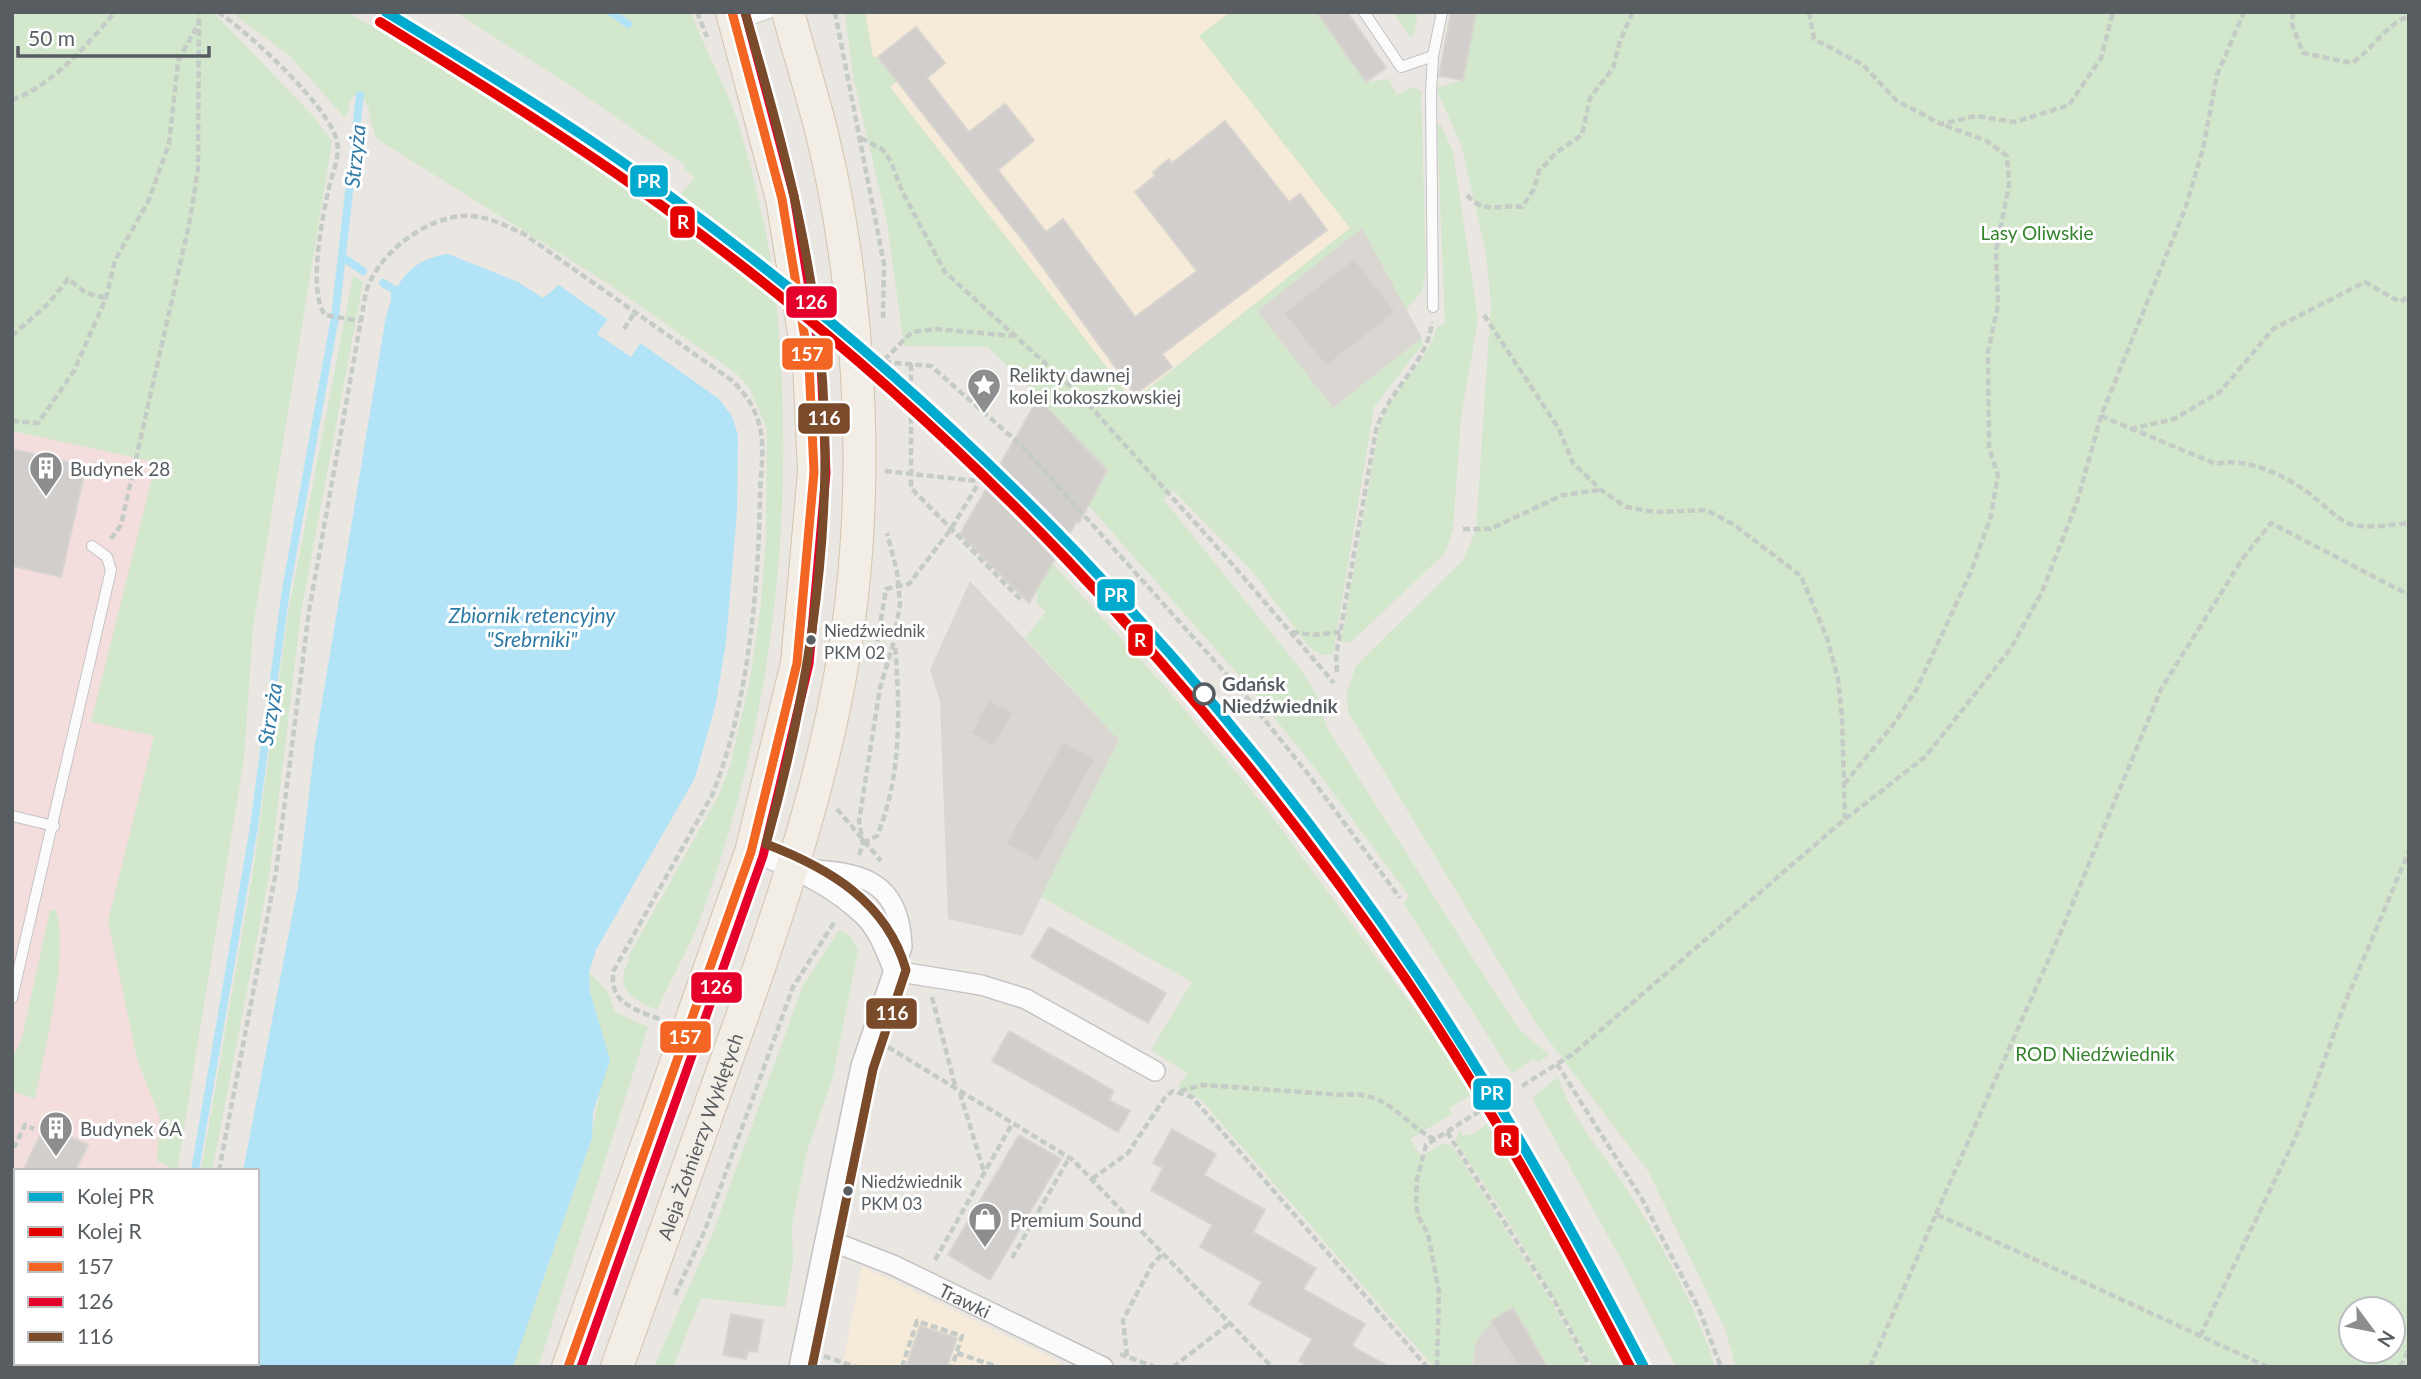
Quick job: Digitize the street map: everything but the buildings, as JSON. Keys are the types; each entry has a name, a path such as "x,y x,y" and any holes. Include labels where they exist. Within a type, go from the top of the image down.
{"main road":[{"name":"Aleja Żołnierzy Wyklętych","path":"617,1367 795,868 824,758 846,643 856,552 859,418 847,272 825,149 788,12"},
{"path":"568,1367 751,852 764,811 797,663 814,472 809,363 782,199 734,19"}],"street":[{"path":"751,852 795,868 864,915 878,934 894,971"},
{"path":"795,868 852,873 879,888 896,913 902,947 861,1066 799,1367"},
{"path":"894,971 981,985 1026,999 1155,1072"},
{"name":"Trawki","path":"826,1239 893,1265 1103,1367"}],"lane":[{"path":"734,19 771,12"},
{"path":"1364,12 1401,67 1433,55"},
{"path":"1433,307 1433,55 1442,12"},
{"path":"12,998 54,826 111,570 97,548"},
{"path":"12,816 54,826"}],"path":[{"path":"12,100 32,93 93,38 115,12"},
{"path":"97,548 121,525 190,220 198,169 199,12"},
{"path":"218,12 244,30 270,54 335,134 338,154 320,242 317,285 320,308 325,315 360,321"},
{"path":"697,12 713,50"},
{"path":"1467,195 1475,204 1487,209 1522,207 1534,189 1539,171 1557,152 1582,135 1590,98 1613,68 1620,41 1633,12"},
{"path":"1809,12 1814,39 1863,65 1897,101 1941,124 1987,141 2007,156 2010,185 1996,251 1998,305 1988,352 1989,448 1998,475 1991,516 1971,572 1916,690 1893,725 1844,784"},
{"path":"1941,124 1976,116 2015,122 2069,105 2101,58 2113,12"},
{"path":"1522,1086 1573,1054 1845,820 1926,756 2011,648 2042,592 2077,502 2101,416 2185,209 2203,149 2217,75 2244,12"},
{"path":"2293,12 2292,24 2303,53 2352,63 2372,50 2394,22 2409,16"},
{"path":"12,421 37,423 74,371 106,298 115,260 148,202 169,144 178,61 198,24"},
{"path":"860,137 883,150 891,162 902,191 945,272 1079,394 1334,683"},
{"path":"219,1169 276,872 309,611 369,283 384,259 411,236 461,216 492,219 524,234 635,312 744,391 761,433 760,538 746,665 722,771 712,795 614,970 612,981 623,1004 662,1020"},
{"path":"12,336 49,303 68,279 86,293 106,298"},
{"path":"2130,429 2174,419 2220,392 2273,329 2365,282 2400,302 2408,299"},
{"path":"1337,672 1340,632 1376,430 1383,408 1428,346 1433,307"},
{"path":"624,330 635,312"},
{"path":"1484,315 1559,429 1573,463 1601,491 1626,507 1645,510 1706,510 1733,524 1801,576 1827,638 1838,680 1845,820"},
{"path":"1014,336 936,329 912,332 882,361 931,366 1022,446 1252,704 1400,898"},
{"path":"911,364 911,488 1023,602"},
{"path":"2101,416 2216,464 2231,461 2273,474 2305,490 2347,523 2370,526 2409,523"},
{"path":"883,471 986,482 998,498 1042,534 1176,685 1272,802 1365,928"},
{"path":"886,589 909,584 951,529 980,481"},
{"path":"1463,529 1490,529 1563,495 1601,491"},
{"path":"1870,1367 2063,929 2161,689 2243,558 2271,523 2409,595"},
{"path":"1291,632 1314,635 1340,632"},
{"path":"859,855 863,843 859,821 880,688 894,641 898,689 895,774 887,813 877,836 863,843"},
{"path":"2200,1336 2299,1130 2350,990 2409,851"},
{"path":"671,1303 705,1230 793,987 835,921"},
{"path":"932,989 932,1002 957,1091 984,1173"},
{"path":"888,1046 1069,1158 1272,1367"},
{"path":"1558,1064 1642,1199 1699,1309 1721,1367"},
{"path":"1092,1179 1128,1153 1166,1096 1173,1091 1202,1085 1344,1095 1364,1093 1376,1096 1414,1129 1435,1140"},
{"path":"1180,1091 1192,1097 1427,1367"},
{"path":"1437,1367 1439,1292 1428,1234 1418,1216 1416,1179 1426,1145 1486,1107"},
{"path":"935,1260 1012,1124"},
{"path":"12,1145 15,1146 25,1125 34,1129"},
{"path":"1447,1132 1554,1300 1590,1367"},
{"path":"1012,1258 1069,1158"},
{"path":"1936,1214 2269,1367"},
{"path":"1127,1356 1123,1320 1152,1265 1163,1253"},
{"path":"902,1367 917,1321 962,1336 952,1367"},
{"path":"1173,1367 1230,1323"},
{"path":"2400,1367 2409,1349"},
{"path":"957,1353 998,1367"},
{"path":"821,1355 856,1367"}],"shaded area":[{"path":"865,12 1230,12 1200,36 1350,228 1132,401 890,87 897,81 873,58"},
{"path":"1362,227 1422,338 1333,408 1257,311"},
{"path":"12,431 157,462 145,512 155,736 244,758 177,1169 14,1169 14,1365 135,1367 12,1367"},
{"path":"970,581 1119,740 1022,936 948,919 940,701 930,670"},
{"path":"862,1266 1060,1362 1057,1367 842,1367"},
{"path":"1513,1308 1547,1367 1473,1367 1474,1347 1484,1325"}],"green space":[{"path":"12,12 213,12 314,117 332,141 253,627 244,758 177,1169 157,1161 160,1118 137,1059 108,921 154,736 91,722 156,462 12,431"},
{"path":"231,12 347,12 466,79 653,204 656,202 667,210 695,178 683,168 685,165 571,86 455,12 691,12 726,91 753,179 774,280 782,380 780,539 773,619 761,698 744,776 696,929 657,1010 627,991 623,977 630,959 628,957 719,795 731,763 750,679 761,604 766,542 767,429 749,387 737,374 609,284 377,139 369,110 360,95 355,95 349,102 349,110 344,117 290,56"},
{"path":"845,12 865,12 873,57 878,57 897,81 890,87 1133,401 1350,228 1199,36 1230,12 1317,12 1366,82 1389,79 1397,95 1413,87 1421,91 1426,270 1422,292 1406,309 1362,228 1257,311 1333,408 1422,338 1422,345 1374,407 1333,654 1323,655 1310,648 1253,572 1173,490 1163,499 1299,667 1316,694 1327,728 1492,988 1520,1030 1549,1055 1539,1062 1533,1059 1513,1073 1509,1069 1404,904 1409,896 1315,768 1251,689 1088,505 1039,397 988,347 904,346 887,222 853,76"},
{"path":"1393,12 1418,12 1414,35 1410,37"},
{"path":"1476,12 2409,12 2409,1367 1736,1367 1725,1329 1648,1171 1537,1025 1348,712 1347,692 1356,666 1463,560 1476,531 1491,304 1486,254 1462,147 1436,88 1463,80"},
{"path":"1437,125 1441,125 1453,152 1478,319 1461,417 1453,530 1445,553 1351,642 1341,643 1380,423 1393,398 1426,352 1437,327 1445,324"},
{"path":"353,276 363,282 301,612 270,871 212,1169 201,1169 253,872 288,614"},
{"path":"1052,563 1169,691 1265,807 1476,1092 1449,1108 1452,1114 1410,1139 1421,1156 1444,1143 1453,1147 1550,1299 1587,1367 1547,1367 1512,1309 1489,1325 1478,1339 1473,1367 1434,1367 1201,1100 1178,1086 1188,1074 1151,1050 1192,982 1041,897 1119,740 1025,638 1046,612 1037,604 1037,589"},
{"path":"50,910 56,910 60,951 54,1003 35,1099 12,1091 12,1058 22,1038"},
{"path":"839,930 851,937 858,951 833,1076 807,1151 792,1224 793,1262 785,1307 701,1298 673,1367 654,1367 712,1235 803,986"},
{"path":"589,972 607,991 615,1012 648,1027 538,1367 513,1367 592,1138 601,1074"},
{"path":"1558,1077 1582,1125 1657,1239 1690,1302 1715,1367 1676,1367 1629,1274 1532,1098"},
{"path":"1487,1124 1492,1124 1534,1190 1628,1367 1593,1367 1514,1230 1458,1145 1456,1139 1460,1130 1463,1136 1473,1134"}],"water":[{"name":"Zbiornik retencyjny \"Srebrniki\"","path":"448,254 518,282 543,298 559,285 719,399 732,416 738,435 737,512 726,642 716,703 695,778 596,950 589,972 590,992 610,1060 593,1113 592,1138 513,1367 200,1367 259,1365 259,1169 243,1169 298,886 315,744 385,322 393,296 405,276 413,268 434,257"}],"pier":[{"path":"608,319 641,342 631,357 597,334"}],"waterway":[{"path":"611,12 628,24"},
{"name":"Strzyża","path":"195,1169 253,833 286,590 335,317 360,95"},
{"name":"Strzyża","path":"344,258 363,271"},
{"name":"Strzyża","path":"383,283 395,290 395,300"}],"rail line":[{"name":"PR","path":"386,12 602,148 778,279 882,366 982,457 1078,553 1170,653 1257,757 1339,864 1417,975 1536,1168 1644,1367"},
{"name":"R","path":"380,22 593,158 769,287 872,373 972,464 1067,560 1158,659 1245,762 1327,869 1405,978 1466,1072 1523,1169 1630,1367"}],"transit line":[{"name":"157","path":"568,1367 751,852 797,663 814,472 809,363 782,199 732,12"},
{"name":"126","path":"581,1367 763,856 809,664 826,473 821,362 794,196 745,12"},
{"name":"116","path":"745,12 786,163 810,277 823,383 825,449 818,583 809,649 783,780 766,844 812,864 852,890 885,925 906,970 873,1069 812,1367"}],"place":[{"name":"Relikty dawnej kolei kokoszkowskiej","path":"984,415"},
{"name":"Budynek 28","path":"46,498"},
{"name":"Niedźwiednik PKM 02","path":"811,640"},
{"name":"Gdańsk Niedźwiednik","path":"1204,694"},
{"name":"Budynek 6A","path":"56,1158"},
{"name":"Niedźwiednik PKM 03","path":"848,1191"},
{"name":"Premium Sound","path":"985,1249"}],"park label":[{"name":"Lasy Oliwskie","path":"2037,232"},
{"name":"ROD Niedźwiednik","path":"2095,1053"}]}
